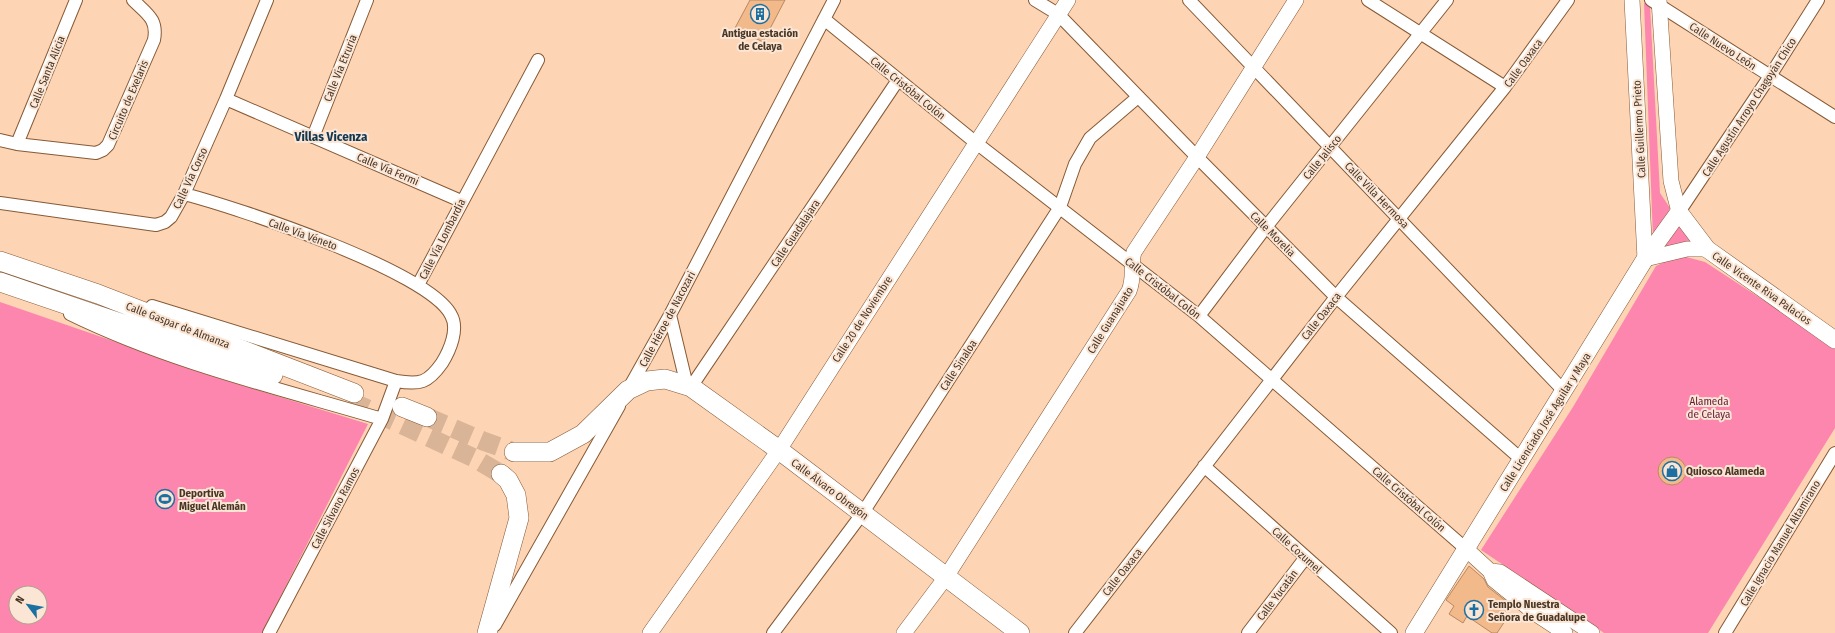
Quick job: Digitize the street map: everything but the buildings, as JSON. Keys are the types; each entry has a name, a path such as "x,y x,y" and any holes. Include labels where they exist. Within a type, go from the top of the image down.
{"main road":[{"name":"Calle Licenciado José Aguilar y Maya","path":"1414,633 1465,548 1645,259 1679,212"},
{"name":"Calle Vicente Riva Palacios","path":"1679,212 1706,249 1835,340"},
{"name":"Calle Gaspar de Almanza","path":"0,261 98,294 352,397 7,284"},
{"name":"Calle Álvaro Obregón","path":"628,390 647,381 665,379 689,386 779,450 1020,633"},
{"path":"514,452 550,452 577,438 584,434 628,390"},
{"path":"402,407 427,417"},
{"path":"487,633 519,518 516,495 508,480 501,474"}],"street":[{"name":"Calle Santa Alicia","path":"17,144 76,0"},
{"name":"Circuito de Exelaris","path":"0,140 17,144 96,152 103,150 108,146 154,40 156,29 151,18 133,0"},
{"name":"Calle Vía Corso","path":"0,204 156,225 165,222 171,217 184,194 226,99 267,0"},
{"name":"Calle Vía Etruria","path":"313,137 367,0"},
{"name":"Calle Héroe de Nacozari","path":"491,633 670,314 834,0"},
{"name":"Calle Morelia","path":"1035,0 1058,14 1336,297 1521,460"},
{"name":"Calle 20 de Noviembre","path":"650,633 779,450 975,142 1068,0"},
{"name":"Calle Villa Hermosa","path":"1189,0 1564,391"},
{"name":"Calle Guanajuato","path":"904,633 946,577 1129,291 1134,280 1131,263 1134,252 1197,157 1296,0"},
{"path":"1368,0 1421,32 1505,87"},
{"name":"Calle Jalisco","path":"1199,316 1266,227 1448,0"},
{"name":"Calle Oaxaca","path":"1075,633 1336,297 1505,87 1568,0"},
{"name":"Calle Guillermo Prieto","path":"1632,0 1645,259"},
{"name":"Calle Agustín Arroyo Chagoyán Chico","path":"1679,212 1770,76 1818,0"},
{"path":"1656,2 1671,181 1679,212"},
{"name":"Calle Nuevo León","path":"1656,2 1835,117"},
{"name":"Calle Cristóbal Colón","path":"824,20 975,142 1199,316 1490,571"},
{"name":"Calle Vía Lombardía","path":"98,294 138,302 396,381 410,383 425,381 434,374 446,356 455,328 452,316 445,305 418,286 538,60"},
{"name":"Calle Guadalajara","path":"689,386 898,80"},
{"name":"Calle Sinaloa","path":"773,633 862,514 1060,207 1075,164 1090,138 1138,97"},
{"name":"Calle Vía Fermi","path":"226,99 462,201"},
{"name":"Calle Vía Véneto","path":"184,194 212,201 346,249 418,286"},
{"path":"1645,259 1681,250 1706,249"},
{"path":"7,284 90,324 171,355 382,419"},
{"path":"670,314 689,386"},
{"name":"Calle Silvano Ramos","path":"269,633 382,419 396,381"},
{"name":"Calle Ignacio Manuel Altamirano","path":"1725,633 1835,453"},
{"name":"Calle Cozumel","path":"1204,466 1391,633"},
{"name":"Calle Yucatán","path":"1248,633 1306,557"},
{"path":"1566,633 1536,614 1494,580 1490,571 1500,572 1592,633"}],"green space":[{"path":"1644,3 1650,6 1660,193 1670,208 1668,218 1653,238"},
{"path":"1677,226 1682,227 1693,244 1658,251"},
{"name":"Alameda de Celaya","path":"1679,255 1705,262 1835,347 1835,428 1708,633 1604,633 1481,550 1573,407 1656,266"},
{"name":"Deportiva Miguel Alemán","path":"0,302 238,384 368,424 262,633 0,633"}],"tunnel":[{"path":"350,401 474,458 501,474"},
{"path":"427,417 483,441 514,452"}],"place":[{"name":"Antigua estación de Celaya","path":"760,14"},
{"name":"Quiosco Alameda","path":"1672,471"},
{"name":"Deportiva Miguel Alemán","path":"165,499"},
{"name":"Templo Nuestra Señora de Guadalupe","path":"1474,610"}],"district":[{"name":"Villas Vicenza","path":"331,136"}]}
